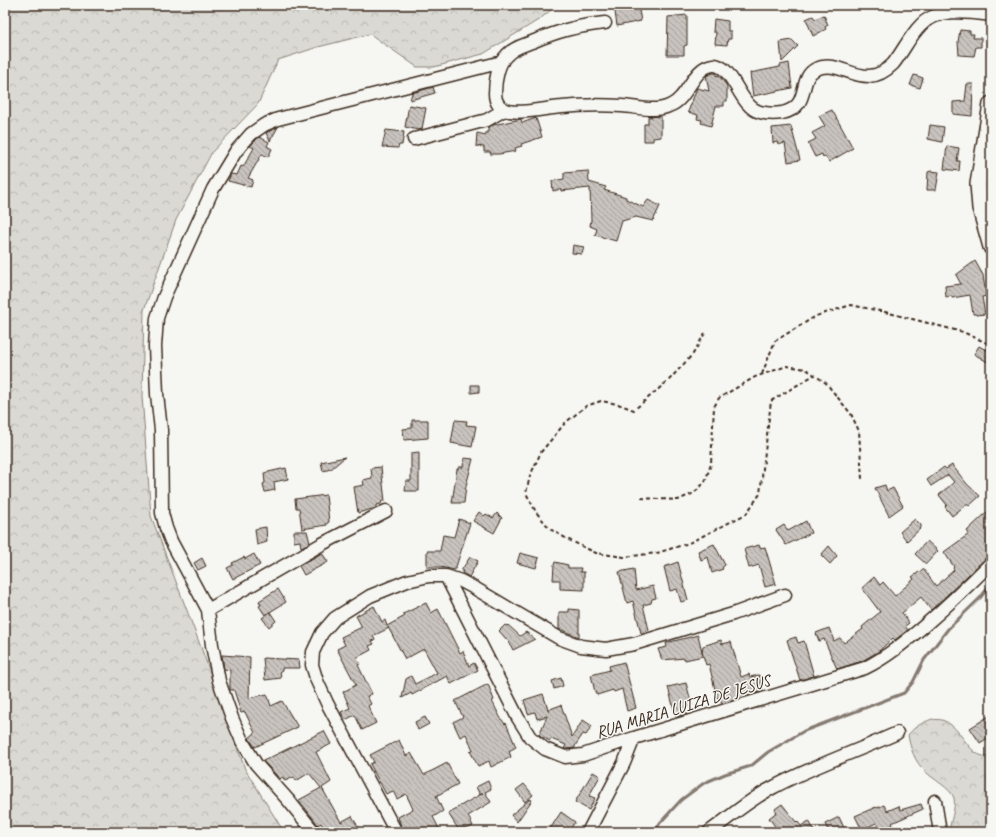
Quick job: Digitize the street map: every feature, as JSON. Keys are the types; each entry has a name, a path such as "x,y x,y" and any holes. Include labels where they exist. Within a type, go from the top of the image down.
{"main road":[{"path":"991,104 978,184 980,208 991,247"}],"street":[{"path":"605,23 570,28 544,37 507,54 497,73 495,97 500,108 509,112 601,105 654,109 665,108 672,105 682,97 694,78 704,68 713,65 720,66 723,69 732,80 744,100 754,110 767,114 778,114 788,112 800,102 809,74 817,68 822,66 832,66 861,76 876,75 888,69 893,64 919,27 926,20 941,14 960,12 991,15"},
{"path":"314,832 256,764 242,741 219,681 212,645 208,610 171,541 166,528 162,513 161,430 157,394 155,346 157,318 164,297 213,189 236,151 251,134 264,124 278,118 502,62"},
{"path":"414,139 487,120 504,110"},
{"path":"208,610 322,544 386,511"},
{"name":"RUA MARIA LUIZA DE JESUS","path":"446,576 518,718 530,737 545,750 565,757 583,755 634,738 865,668 876,663 903,644 956,598 991,563"},
{"path":"396,832 326,704 312,666 314,652 322,633 335,618 370,596 407,581 428,576 446,576 461,581 476,589 559,638 581,646 606,649 634,644 733,614 786,595"},
{"path":"709,832 748,802 771,788 897,733"},
{"path":"588,832 624,763 634,738"},
{"path":"935,801 940,832"}],"path":[{"path":"762,374 775,341 816,316 851,305 963,332 991,346"},
{"path":"704,334 693,354 669,380 634,410 618,404 602,401 586,406 565,423 541,452 530,476 526,493 536,512 550,529 596,553 624,557 656,553 690,543 746,514 760,494 771,401 814,375"},
{"path":"641,498 678,500 694,493 705,482 711,464 714,407 719,398 762,374 787,366 806,369 826,383 851,414 859,431 862,479"}],"green space":[{"path":"5,5 557,5 540,19 483,54 434,67 417,67 370,34 318,47 278,60 258,104 212,152 176,220 144,310 142,396 151,516 245,769 284,832 5,832"},
{"path":"932,719 947,722 977,754 987,757 991,754 991,832 949,832 954,811 954,798 945,787 928,774 918,763 910,745 908,735 919,725"}],"building":[{"path":"614,5 638,5 641,21 617,26"},
{"path":"687,15 687,45 684,46 684,55 667,55 668,17"},
{"path":"824,15 828,25 825,27 826,29 813,36 806,19 813,16 815,19"},
{"path":"714,19 728,21 728,31 731,31 731,39 728,39 727,45 715,44 716,32 713,32"},
{"path":"960,30 970,31 970,34 974,34 973,38 981,38 981,47 976,47 974,56 959,55 958,42"},
{"path":"792,40 798,46 782,62 780,42"},
{"path":"789,63 792,88 753,96 750,73 780,67 780,65"},
{"path":"716,73 716,76 718,75 727,86 727,101 724,101 724,106 716,106 711,126 701,123 702,120 697,119 698,115 688,112 697,88 709,91 706,76"},
{"path":"914,75 923,78 920,88 910,85"},
{"path":"967,84 973,84 972,116 953,114 953,102 965,101"},
{"path":"433,87 435,93 410,100 412,93"},
{"path":"409,105 426,108 422,129 418,130 405,127"},
{"path":"832,110 853,148 829,162 825,156 823,157 822,154 815,157 808,143 816,139 812,133 825,126 819,116"},
{"path":"661,116 661,137 653,138 653,141 644,141 644,124 648,124 648,117"},
{"path":"536,118 542,137 521,144 522,146 515,148 516,151 490,154 491,152 484,152 484,147 476,146 477,133 486,135 486,132 488,132 488,127 521,119 522,123"},
{"path":"930,125 944,127 942,142 928,139"},
{"path":"791,126 800,160 788,162 785,143 778,145 777,142 773,143 772,128"},
{"path":"278,127 270,141 266,133"},
{"path":"386,130 404,132 402,145 399,145 398,148 382,147"},
{"path":"259,137 269,142 267,146 272,149 268,157 262,154 248,178 253,180 251,187 228,181 231,174 237,175 241,166 243,167 254,148 250,146"},
{"path":"947,146 959,148 957,161 960,161 959,171 944,169"},
{"path":"588,171 589,182 606,187 604,190 626,197 626,199 643,207 648,200 660,206 653,221 636,217 622,221 616,241 595,235 597,229 590,226 590,188 561,191 561,189 553,191 552,181 564,179 564,173"},
{"path":"928,172 939,172 936,190 927,190"},
{"path":"573,245 584,247 582,254 572,253"},
{"path":"975,261 983,275 986,296 982,297 985,314 976,315 973,314 970,295 952,298 952,296 946,297 945,286 961,284 956,275"},
{"path":"991,345 991,364 974,354 979,346 986,350"},
{"path":"471,385 479,385 479,392 471,393"},
{"path":"412,420 428,420 428,438 404,440 403,429 412,428"},
{"path":"455,420 467,421 466,425 476,426 472,447 451,443"},
{"path":"419,452 419,491 405,491 406,481 411,481 411,453"},
{"path":"345,457 331,469 323,471 321,462"},
{"path":"464,458 473,459 466,486 464,503 452,503 457,469 459,467 463,467"},
{"path":"952,465 967,484 980,496 969,506 967,504 952,516 945,507 947,505 939,495 954,482 948,475 931,486 927,480 944,467 946,469"},
{"path":"381,467 385,501 382,501 381,504 376,505 376,508 358,513 354,487 364,485 363,480 372,478 371,468"},
{"path":"286,468 288,479 274,482 275,490 265,492 263,484 265,483 264,473"},
{"path":"885,485 887,491 893,488 903,506 889,516 875,488"},
{"path":"326,495 329,522 327,525 302,529 299,508 296,508 295,499"},
{"path":"479,512 484,516 486,514 493,518 497,513 502,518 494,533 473,521"},
{"path":"987,512 991,516 991,555 931,610 921,597 902,613 909,623 905,626 908,630 895,640 893,638 879,651 862,661 837,669 824,639 819,641 816,633 829,628 834,641 840,638 844,643 863,629 862,627 880,612 862,588 874,577 880,585 883,582 895,596 914,579 912,577 923,569 936,586 954,570 954,567 944,552 969,534 967,531"},
{"path":"459,519 470,523 455,570 440,567 427,567 427,551 440,551 443,535 454,537"},
{"path":"915,519 921,525 921,528 907,541 900,532"},
{"path":"806,521 811,533 786,545 776,530 784,525 788,531"},
{"path":"266,527 267,542 257,545 255,529"},
{"path":"294,531 307,531 310,543 301,547 300,541 294,542"},
{"path":"927,541 938,551 926,564 915,554"},
{"path":"714,544 725,565 722,568 723,569 712,573 708,557 701,560 698,551"},
{"path":"759,545 760,548 765,547 776,584 765,587 759,565 749,568 744,549"},
{"path":"829,546 837,556 830,564 821,555"},
{"path":"322,553 328,562 304,575 299,566"},
{"path":"520,553 539,558 536,568 517,563"},
{"path":"254,554 260,565 233,579 227,568 233,565 232,563 244,557 245,559"},
{"path":"470,557 478,561 469,577 461,571"},
{"path":"202,558 206,566 198,570 194,563"},
{"path":"555,562 568,565 568,568 581,568 580,572 584,572 584,590 560,589 560,580 553,580"},
{"path":"678,562 688,600 681,602 677,589 670,591 664,567"},
{"path":"634,569 636,590 653,586 656,598 652,599 651,603 643,605 649,630 641,633 633,601 627,603 619,572"},
{"path":"278,589 286,602 265,615 259,606 261,605 259,601"},
{"path":"426,603 431,613 438,609 460,653 463,651 469,666 474,663 478,670 451,684 447,676 412,695 411,693 402,698 406,679 411,676 415,684 437,673 424,649 405,659 389,628 373,636 375,640 372,641 374,644 369,646 371,650 356,658 360,664 358,665 372,694 367,696 371,704 368,706 376,723 362,730 355,715 345,720 341,712 350,708 343,692 356,685 337,649 345,645 341,637 362,627 356,616 374,606 382,622 385,620 387,626 405,616 403,614"},
{"path":"569,609 579,610 579,637 559,629 559,612 569,612"},
{"path":"270,612 276,621 269,627 262,618"},
{"path":"505,625 508,625 520,636 526,632 535,639 513,650 509,642 499,631"},
{"path":"698,635 703,656 685,660 685,658 662,660 658,649 667,647 666,643"},
{"path":"796,637 798,643 804,641 814,676 800,680 787,640"},
{"path":"721,640 722,644 731,642 741,677 749,674 750,677 759,675 763,691 722,704 720,698 717,698 709,664 706,665 702,652 703,646"},
{"path":"222,655 250,657 249,698 267,694 271,706 282,701 298,727 255,747 249,738 255,733 245,712 241,713 234,690 230,690 230,670 224,669"},
{"path":"263,658 299,660 300,668 282,668 282,671 280,671 281,678 265,680"},
{"path":"624,662 636,708 627,711 622,689 597,695 591,675 610,670 609,666"},
{"path":"561,678 563,686 554,689 552,681"},
{"path":"686,683 692,705 685,707 687,714 676,717 668,687"},
{"path":"488,684 494,700 492,701 500,717 505,724 506,723 516,747 509,751 511,757 491,767 489,761 478,766 470,751 473,750 466,734 460,737 453,722 463,717 455,701"},
{"path":"543,694 549,712 550,709 561,705 572,737 583,720 592,726 586,735 583,734 575,748 564,749 566,745 551,739 550,741 539,735 547,716 537,719 535,712 528,714 524,700"},
{"path":"991,715 991,736 980,743 970,728"},
{"path":"425,717 429,724 418,730 415,722"},
{"path":"324,731 331,744 316,752 331,782 322,788 341,822 352,816 361,832 326,832 321,823 318,825 299,800 321,788 309,773 296,781 294,777 285,781 283,777 280,779 263,761"},
{"path":"399,740 406,756 411,753 424,775 447,763 458,784 436,796 443,811 433,817 441,832 427,832 426,829 421,832 403,832 398,817 413,809 406,794 397,799 393,791 386,794 370,764 374,762 370,755"},
{"path":"593,772 600,776 589,796 595,798 589,810 575,802"},
{"path":"488,781 491,789 485,792 491,802 468,816 473,826 460,832 448,813 480,795 476,787"},
{"path":"524,784 533,795 525,802 516,790"},
{"path":"530,799 532,800 517,822 511,815"},
{"path":"782,804 796,822 797,821 801,826 809,821 815,832 779,832 769,818 777,812 775,809"},
{"path":"921,804 923,809 892,823 893,826 879,832 876,823 862,830 855,816 884,805 887,811 899,806 900,810"},
{"path":"561,812 575,822 568,832 548,832"},
{"path":"839,817 846,832 829,832 825,824"}],"waterway":[{"path":"654,832 660,823 681,800 704,783 725,774 751,766 768,752 804,731 904,693 913,682 924,660 948,629 980,598 991,584"}]}
